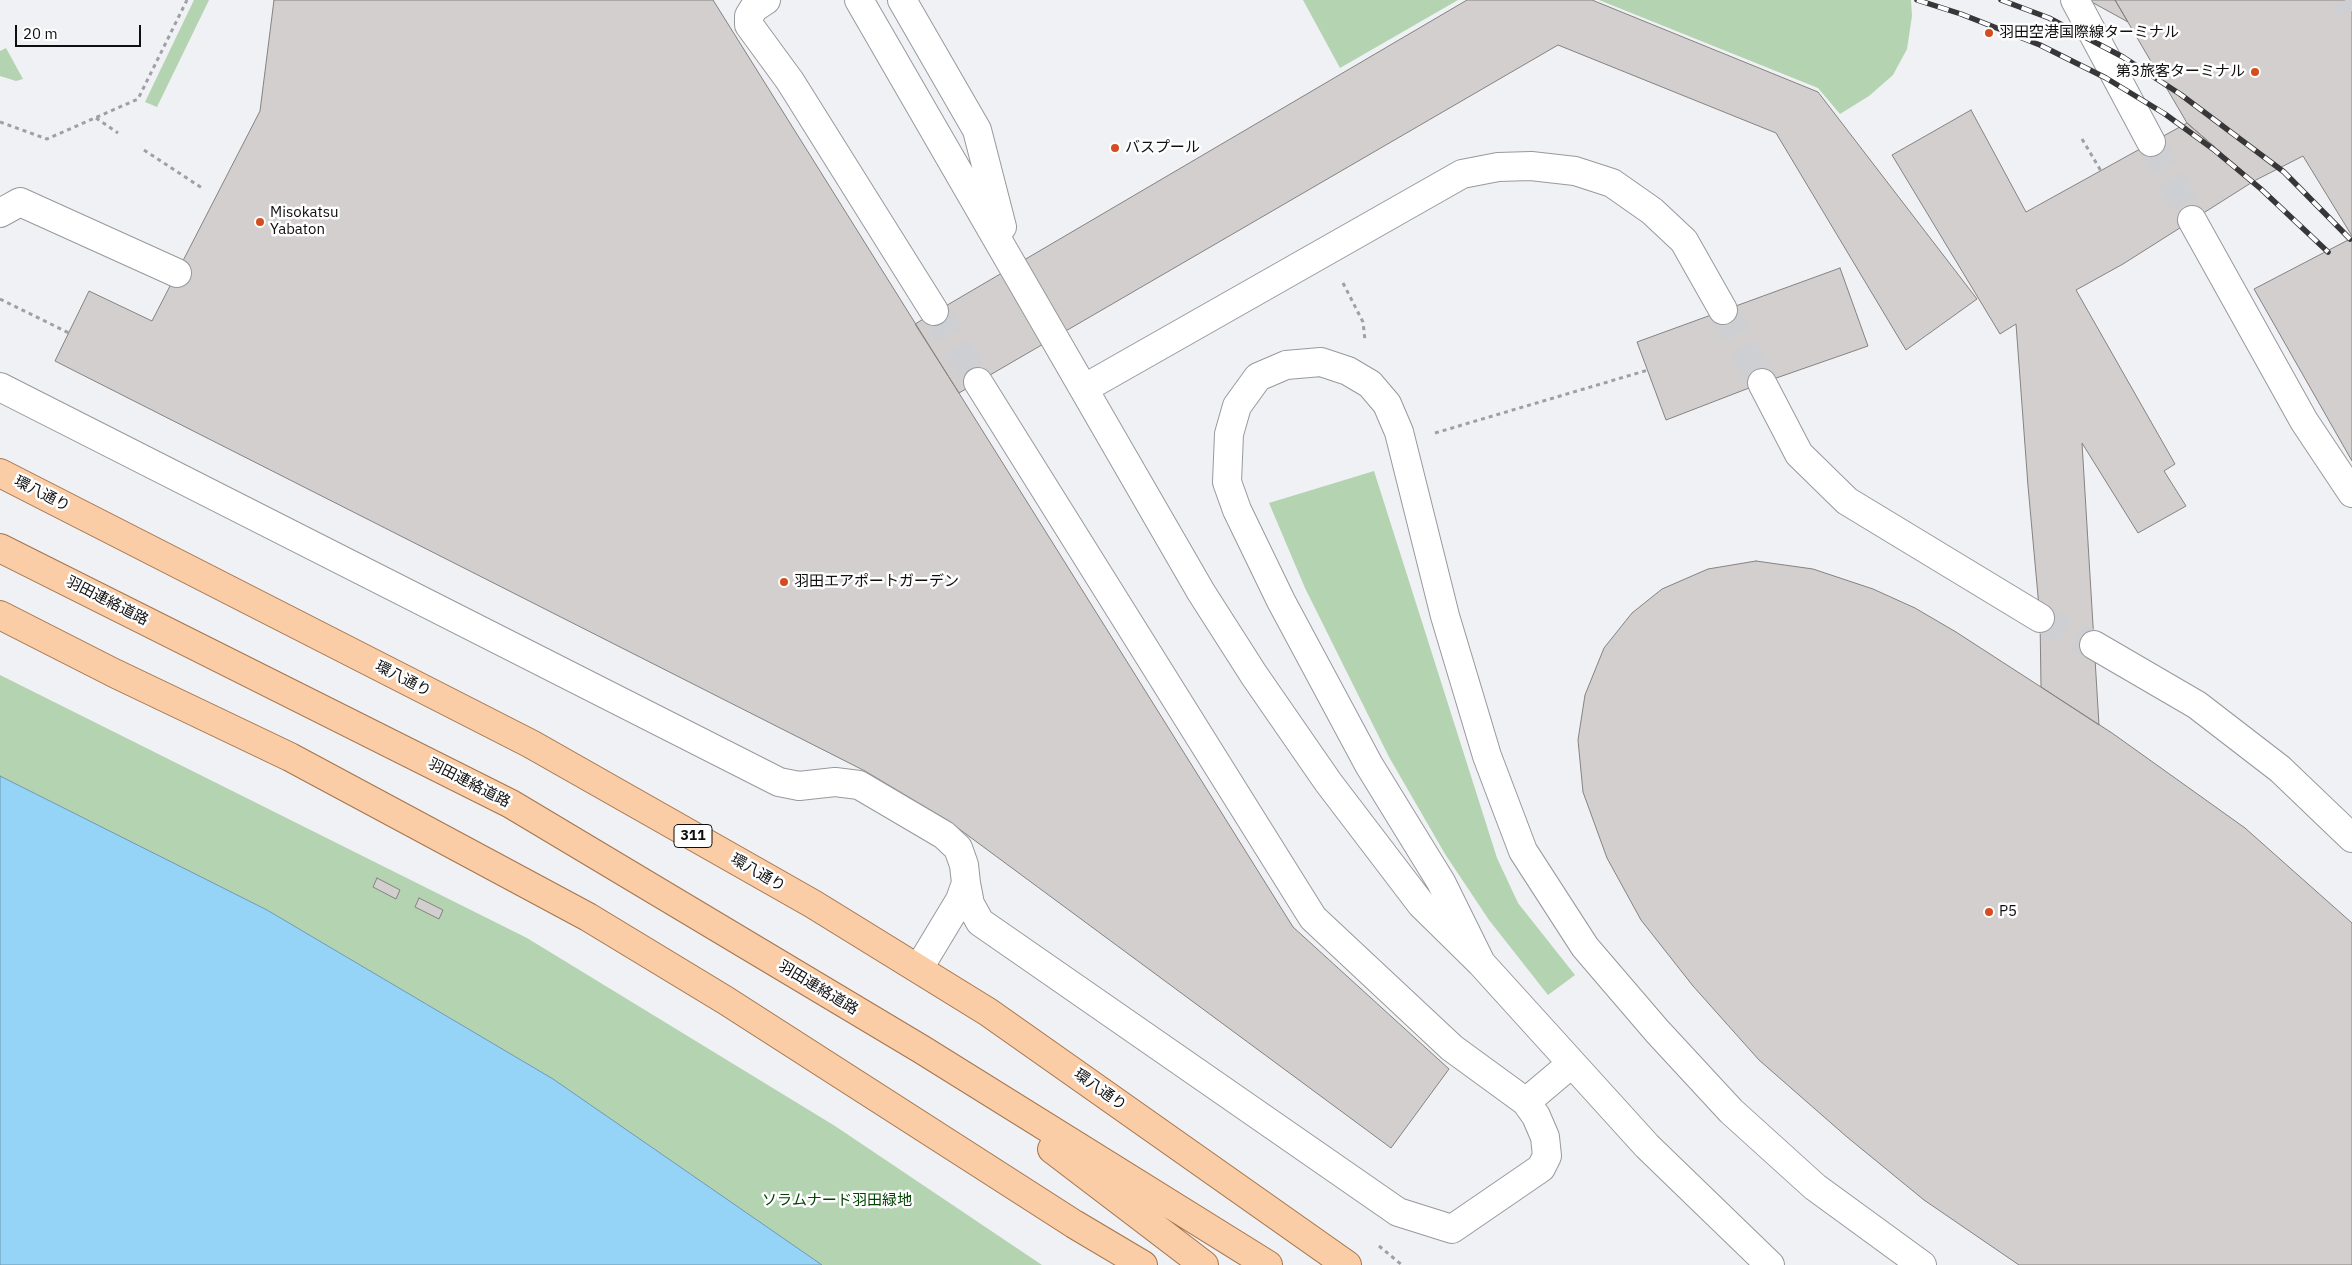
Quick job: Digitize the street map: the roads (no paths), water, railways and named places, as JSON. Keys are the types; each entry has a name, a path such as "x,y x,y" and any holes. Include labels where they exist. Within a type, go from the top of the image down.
{"main road":[{"name":"環八通り","path":"0,472 531,744 813,904 988,1012 1346,1265"},
{"name":"羽田連絡道路","path":"0,548 511,804 921,1049"},
{"path":"0,615 114,673 290,757 588,917 725,1000 1074,1224 1142,1265"},
{"path":"921,1049 1204,1265"},
{"path":"921,1049 1268,1265"}],"street":[{"path":"766,0 754,8 749,16 749,25 790,81 934,311"},
{"path":"859,0 1202,592 1254,675 1323,775 1421,904 1481,963 1647,1146 1770,1265"},
{"path":"902,0 977,130 1011,260"},
{"path":"2075,0 2151,142"},
{"path":"1085,388 1462,174 1498,168 1531,166 1575,171 1612,183 1652,211 1684,241 1723,310"},
{"path":"0,213 20,202 176,273"},
{"path":"2192,220 2304,421 2352,494"},
{"path":"1481,963 1441,882 1369,765 1281,601 1237,510 1226,482 1229,434 1237,406 1258,377 1286,365 1321,362 1348,371 1370,384 1387,404 1399,432 1445,616 1487,756 1523,851 1586,948 1657,1031 1731,1111 1815,1187 1922,1265"},
{"path":"0,387 779,782 799,786 835,782 859,785 944,835 958,848 964,864 970,904 980,922 1398,1212 1452,1229 1541,1168 1547,1156 1545,1137 1536,1116 1526,1102 1452,1048 1313,918 978,382"},
{"path":"1762,383 1799,454 1847,501 2040,618"},
{"path":"2094,645 2197,705 2280,769 2352,838"},
{"path":"919,968 960,900 966,883"},
{"path":"1526,1102 1571,1064"}],"water":[{"path":"0,776 267,910 553,1079 822,1265 0,1265"}],"tunnel":[{"path":"2346,0 2352,11"},
{"path":"2151,142 2192,220"},
{"path":"1723,310 1762,383"},
{"path":"934,311 978,382"},
{"path":"2040,618 2094,645"}],"railway":[{"path":"1917,0 1961,14 2040,45 2106,78 2165,114 2213,149 2261,189 2328,252"},
{"path":"2001,0 2049,18 2123,57 2180,94 2284,172 2350,239"}],"place":[{"name":"羽田空港国際線ターミナル","path":"1989,33"},
{"name":"第3旅客ターミナル","path":"2255,72"},
{"name":"バスプール","path":"1115,148"},
{"name":"Misokatsu Yabaton","path":"260,222"},
{"name":"羽田エアポートガーデン","path":"784,582"},
{"name":"P5","path":"1989,912"}],"park label":[{"name":"ソラムナード羽田緑地","path":"837,1201"}]}
